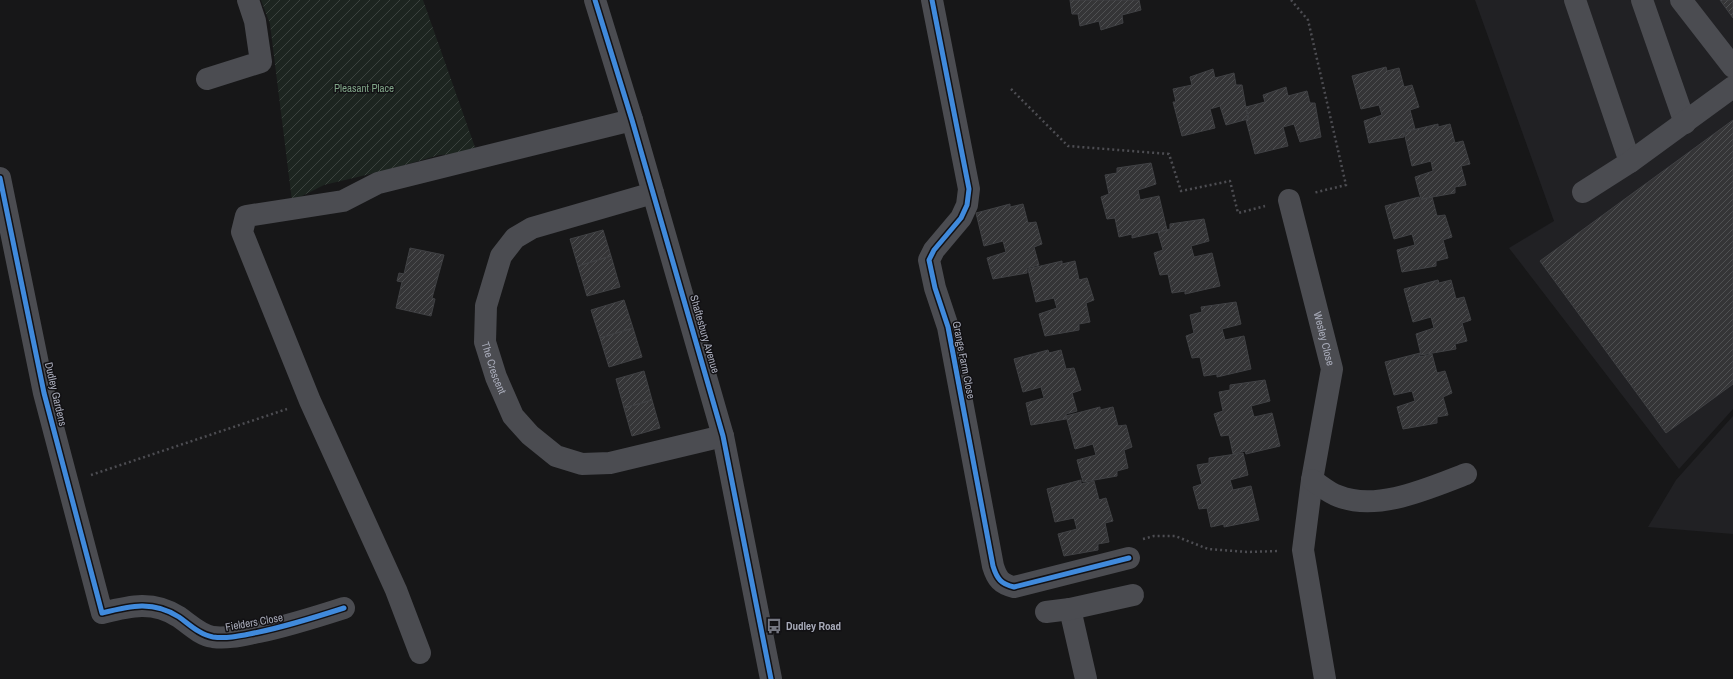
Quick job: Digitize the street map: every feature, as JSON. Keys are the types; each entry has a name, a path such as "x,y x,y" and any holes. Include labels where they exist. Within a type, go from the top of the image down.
{"street":[{"path":"207,79 261,62 255,21 248,0"},
{"name":"Shaftesbury Avenue","path":"595,0 632,120 724,436 771,679"},
{"name":"Grange Farm Close","path":"932,0 969,189 967,205 961,218 934,250 929,260 935,288 948,327 996,577 1004,584 1014,587 1129,558"},
{"path":"1575,0 1630,162"},
{"path":"1642,0 1685,123"},
{"path":"1681,0 1733,67"},
{"path":"1583,192 1630,162 1733,87"},
{"path":"420,653 396,590 310,401 242,232 246,216 343,201 378,183 632,120"},
{"name":"Dudley Gardens","path":"0,178 44,393 102,612"},
{"name":"The Crescent","path":"653,193 532,228 515,238 500,256 486,306 485,342 496,377 513,416 530,435 556,456 582,464 610,463 724,436"},
{"name":"Wesley Close","path":"1289,200 1332,369 1312,480 1303,550 1325,679"},
{"path":"1312,480 1338,496 1361,501 1391,499 1420,492 1466,474"},
{"path":"1046,612 1070,609 1133,595"},
{"name":"Fielders Close","path":"102,612 133,606 158,607 177,616 195,629 211,636 230,638 290,625 344,608"},
{"path":"1070,609 1086,679"}],"path":[{"path":"1011,89 1068,146 1170,154 1181,191 1230,182 1238,213 1346,184 1308,20 1291,0"},
{"path":"68,483 310,401"},
{"path":"1129,558 1141,540 1154,536 1175,536 1208,549 1247,552 1303,550"}],"shaded area":[{"path":"1475,0 1733,0 1733,409 1679,469 1509,248 1554,221"},
{"path":"1733,416 1733,534 1648,527 1676,480"}],"green space":[{"name":"Pleasant Place","path":"261,0 423,0 477,153 439,155 391,169 324,185 292,201 270,24"}],"building":[{"path":"1070,0 1139,0 1141,10 1122,15 1123,23 1101,30 1099,21 1080,26 1078,14 1072,14"},
{"path":"1720,0 1733,0 1733,18"},
{"path":"1386,67 1387,71 1399,68 1404,87 1412,85 1419,107 1410,110 1415,129 1403,131 1404,137 1369,143 1364,121 1382,115 1379,105 1361,109 1352,76"},
{"path":"1213,69 1215,78 1234,73 1236,85 1242,85 1248,119 1226,125 1220,106 1210,109 1215,128 1182,136 1173,102 1176,102 1173,89 1192,85 1190,77"},
{"path":"1286,87 1288,96 1307,91 1310,103 1315,103 1321,137 1300,142 1294,124 1283,127 1288,146 1255,154 1246,120 1249,119 1246,107 1265,102 1263,95"},
{"path":"1733,120 1733,384 1666,433 1540,261"},
{"path":"1438,124 1438,127 1450,124 1455,143 1463,141 1470,164 1461,166 1466,185 1455,187 1455,193 1421,199 1415,177 1433,171 1431,161 1412,166 1404,132"},
{"path":"1151,163 1156,184 1138,190 1140,200 1159,196 1167,230 1132,238 1132,234 1119,237 1115,218 1107,219 1101,197 1109,194 1105,175 1117,173 1117,168"},
{"path":"1419,197 1420,200 1432,197 1437,216 1445,215 1452,237 1443,240 1448,258 1436,261 1436,266 1402,272 1397,250 1415,245 1412,234 1394,239 1385,206"},
{"path":"1010,204 1010,207 1023,204 1028,223 1036,222 1042,244 1034,247 1039,265 1027,268 1027,273 993,279 987,258 1006,252 1003,241 984,246 976,213"},
{"path":"1204,219 1209,241 1191,246 1194,257 1212,253 1220,286 1185,294 1185,291 1172,293 1168,274 1160,275 1154,253 1163,250 1158,232 1170,229 1170,224"},
{"path":"603,230 611,256 578,266 570,239"},
{"path":"410,248 444,255 432,298 435,299 431,316 396,308 402,282 397,281 399,273 404,274"},
{"path":"611,256 620,287 587,296 578,266"},
{"path":"1062,261 1062,264 1075,261 1079,280 1087,278 1094,300 1086,303 1090,322 1079,324 1079,330 1045,336 1039,314 1057,308 1054,298 1036,302 1028,269"},
{"path":"1438,280 1439,283 1451,280 1456,299 1464,297 1471,320 1462,323 1467,341 1455,344 1456,349 1421,355 1416,334 1434,328 1431,317 1413,322 1404,289"},
{"path":"624,300 633,328 600,338 591,310"},
{"path":"1236,302 1241,324 1222,329 1225,340 1244,336 1251,369 1217,377 1217,374 1204,376 1200,357 1192,358 1186,336 1194,333 1190,315 1202,312 1201,307"},
{"path":"633,328 642,357 609,367 600,338"},
{"path":"1048,350 1049,353 1061,350 1066,369 1074,368 1081,390 1072,393 1077,411 1066,414 1066,419 1031,425 1026,403 1044,398 1041,387 1023,392 1014,359"},
{"path":"1420,353 1420,357 1432,354 1437,373 1445,371 1452,393 1443,397 1448,415 1437,417 1437,423 1403,429 1397,407 1415,401 1412,391 1394,395 1385,362"},
{"path":"644,371 652,400 624,408 616,379"},
{"path":"1265,380 1270,401 1251,406 1254,417 1272,413 1280,446 1246,454 1245,451 1233,454 1229,435 1221,436 1214,414 1223,411 1219,392 1230,390 1230,385"},
{"path":"652,400 660,428 632,436 624,408"},
{"path":"1100,407 1100,410 1113,407 1118,426 1126,425 1132,447 1124,450 1128,468 1117,471 1117,476 1083,482 1077,460 1096,455 1093,444 1075,449 1066,416"},
{"path":"1243,453 1248,475 1230,480 1233,490 1251,486 1259,520 1224,527 1224,524 1211,527 1207,508 1199,509 1193,487 1202,484 1197,465 1209,463 1209,458"},
{"path":"1081,480 1081,484 1094,481 1099,500 1106,498 1113,521 1105,523 1109,542 1098,544 1098,550 1064,556 1058,534 1077,529 1074,518 1055,522 1047,489"}],"cycle path":[{"path":"595,0 632,120 723,436 771,679"},
{"path":"932,0 969,189 967,205 961,218 934,250 929,260 935,288 948,327 993,566 998,578 1006,584 1014,587 1129,558"},
{"path":"0,178 44,393 102,613 122,608 151,606 160,608 179,617 195,629 208,636 225,637 281,627 344,608"}],"place":[{"name":"Dudley Road","path":"774,626"}]}
